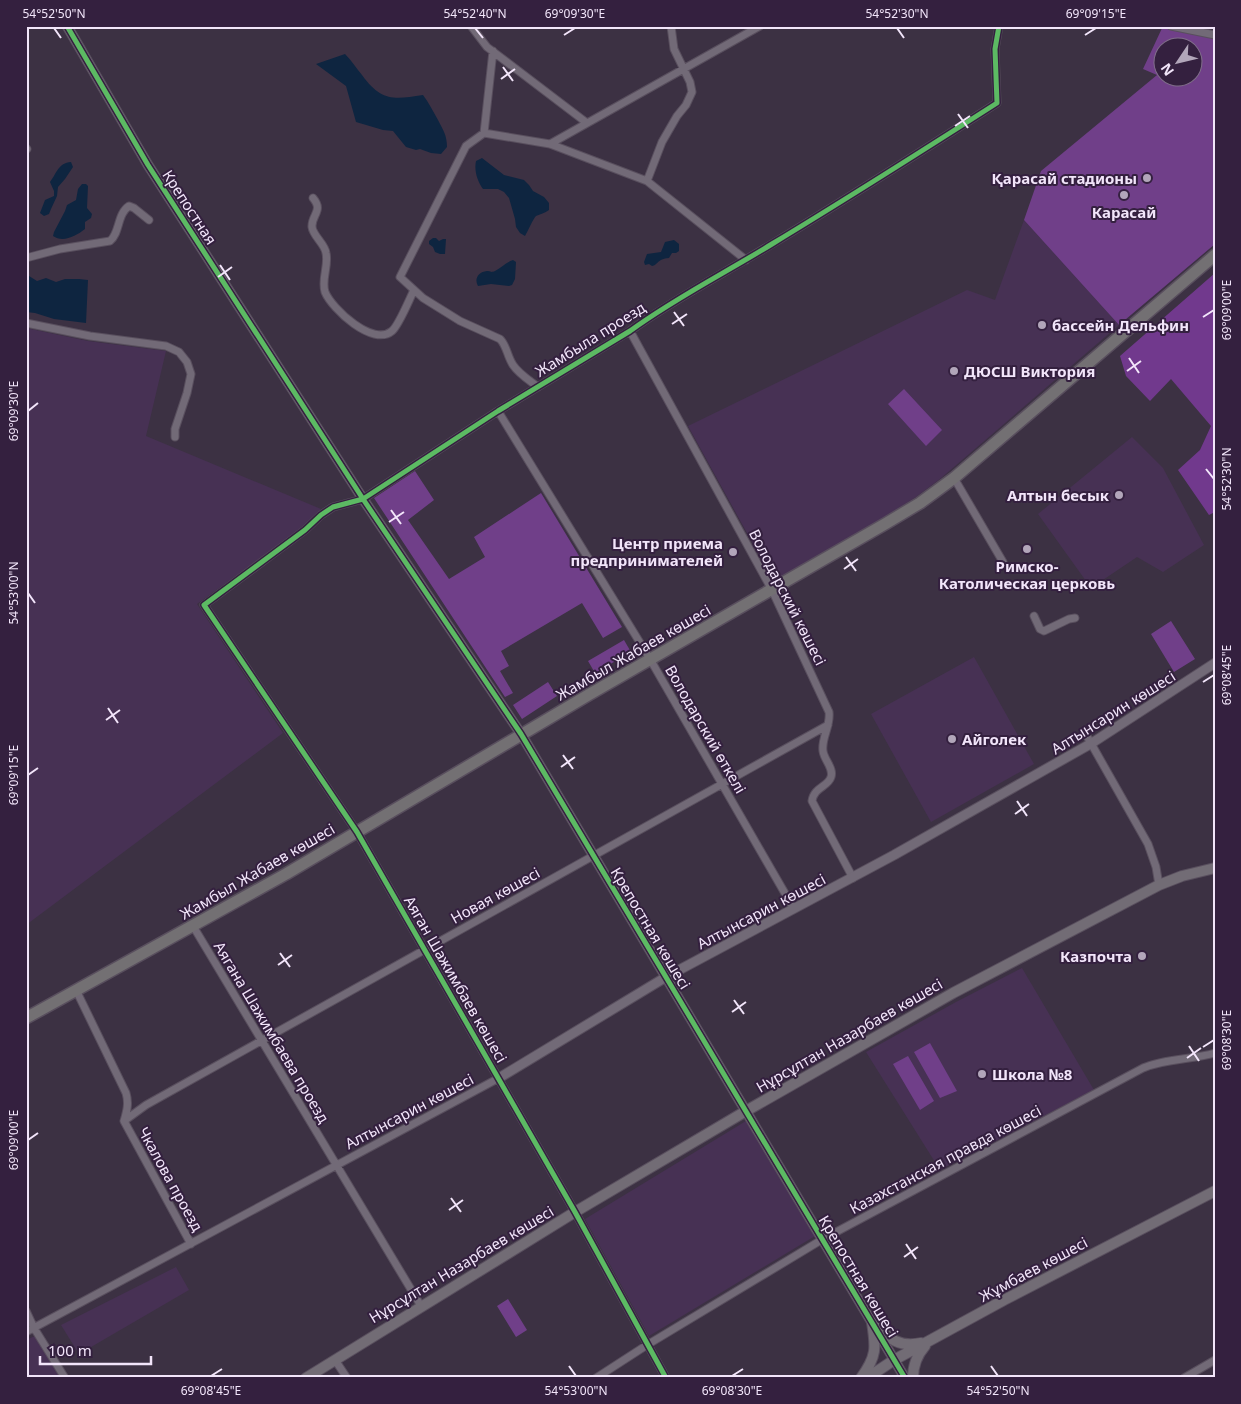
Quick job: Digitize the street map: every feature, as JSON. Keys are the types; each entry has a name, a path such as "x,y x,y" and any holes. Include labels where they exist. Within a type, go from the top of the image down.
{"main road":[{"name":"Жамбыл Жабаев көшесі","path":"26,1018 286,874 521,734 906,512 941,489 1215,255"},
{"name":"Нұрсұлтан Назарбаев көшесі","path":"306,1378 575,1212 952,993 1159,885 1182,876 1215,868"},
{"name":"Жұмбаев көшесі","path":"867,1378 894,1360 1072,1264 1215,1191"},
{"path":"872,1322 889,1337 901,1344 913,1345 929,1341"},
{"path":"861,1378 874,1356 875,1345 872,1322"},
{"path":"913,1378 915,1362 929,1341"}],"street":[{"name":"Крепостная","path":"67,26 148,166 363,499"},
{"path":"471,26 487,47 588,123"},
{"path":"647,181 662,142 690,98 692,88 674,49 671,26"},
{"path":"550,144 760,26"},
{"name":"Жамбыла проезд","path":"204,605 333,507 363,499 498,411 630,331 650,316 856,193 997,103 995,49 999,26"},
{"path":"1171,26 1215,35"},
{"path":"493,51 484,133 550,144 647,181 746,260"},
{"name":"Жамбыла проезд","path":"484,133 466,146 400,277 424,298 460,321 500,339 504,343 512,365 519,373 538,387"},
{"path":"313,198 318,207 312,228 326,252 325,290 330,302 340,312 358,328 378,334 385,334 392,331 414,290"},
{"path":"26,258 60,249 110,241 115,236 124,210 129,206 149,220"},
{"path":"26,323 90,336 166,346 179,352 187,362 191,374 188,393 175,429 175,437"},
{"name":"Володарский көшесі","path":"630,331 772,590 829,712 822,748 831,770 831,777 814,794 812,801 853,878"},
{"name":"Володарский өткелі","path":"498,411 650,659 794,909"},
{"path":"954,478 1004,562"},
{"name":"Крепостная көшесі","path":"363,499 521,734 905,1378"},
{"name":"Аяган Шажимбаев көшесі","path":"204,605 357,832 575,1212 666,1378"},
{"path":"1034,616 1040,628 1044,631 1069,618 1074,618"},
{"name":"Алтынсарин көшесі","path":"26,1332 499,1078 666,977 853,878 1090,740 1215,663"},
{"name":"Новая көшесі","path":"124,1121 146,1105 828,725"},
{"path":"1090,740 1148,844 1156,867 1159,885"},
{"name":"Аягана Шажимбаева проезд","path":"193,926 421,1306"},
{"name":"Чкалова проезд","path":"76,990 128,1098 124,1121 191,1244"},
{"name":"Казахстанская правда көшесі","path":"596,1378 647,1345 823,1240 1143,1068 1162,1061 1215,1053"},
{"path":"26,1311 34,1328 66,1378"},
{"path":"335,1360 347,1378"},
{"path":"1184,1378 1215,1360"}],"shaded area":[{"name":"Карасай","path":"1163,26 1215,37 1215,244 1119,325 1024,220 1041,171 1154,77 1154,88 1204,88 1204,38 1157,38"},
{"name":"Карасай","path":"1154,45 1154,74 1143,69"},
{"path":"1024,220 1119,325 940,479 916,497 829,551 774,582 688,426 967,290 995,300"},
{"path":"1215,273 1215,512 1209,515 1178,470 1200,450 1211,426 1171,379 1150,401 1126,376 1120,356"},
{"path":"26,328 88,341 166,351 146,436 321,509 302,528 197,604 283,733 26,925"},
{"path":"904,389 942,430 926,446 888,404"},
{"name":"Алтын бесык","path":"1132,437 1163,468 1204,545 1163,572 1137,557 1091,588 1038,514"},
{"path":"415,471 434,500 408,520 449,579 485,557 474,537 541,493 622,627 603,638 582,603 501,651 509,666 500,671 513,693 505,697 374,498"},
{"path":"1171,621 1195,659 1174,672 1151,634"},
{"path":"624,640 631,652 595,673 588,661"},
{"name":"Айголек","path":"974,657 1034,764 931,822 871,714"},
{"path":"548,682 557,696 522,719 513,705"},
{"name":"Школа №8","path":"1022,968 1094,1090 940,1170 866,1052"},
{"path":"930,1043 957,1091 940,1098 914,1052"},
{"path":"908,1056 934,1101 920,1110 893,1064"},
{"path":"746,1121 815,1236 649,1336 585,1219"},
{"path":"176,1267 189,1290 79,1354 61,1325"},
{"path":"508,1299 527,1330 516,1337 497,1306"},
{"path":"35,1336 61,1378 26,1378 26,1340"}],"water":[{"path":"345,54 369,84 382,94 396,98 423,95 445,136 447,147 441,154 406,147 393,131 356,122 346,86 316,64"},
{"path":"482,158 504,175 524,180 533,191 544,197 549,203 549,210 536,216 525,236 516,227 509,198 504,192 498,189 483,189 481,186 475,164 476,161"},
{"path":"71,162 73,167 58,187 57,196 49,214 44,216 40,213 45,200 54,196 50,182 60,166"},
{"path":"82,184 88,186 87,208 92,214 91,218 85,222 85,229 65,239 53,236 67,205 76,200 78,189"},
{"path":"433,238 439,241 446,239 445,254 435,252 429,244 429,241"},
{"path":"674,240 679,244 679,251 672,253 669,258 652,266 649,264 645,265 644,262 647,254 661,252 665,242"},
{"path":"513,260 516,262 515,279 512,285 491,284 478,286 477,278 479,274 495,271"},
{"path":"29,276 37,281 46,278 56,282 65,279 88,280 86,323 54,319 26,312 26,278"}],"cycle path":[{"path":"67,26 148,165 363,499 521,734 905,1378"},
{"path":"666,1378 575,1212 357,832 204,605 333,507 363,499 498,411 829,209 997,103 995,49 999,26"}],"place":[{"name":"Қарасай стадионы","path":"1147,178"},
{"name":"Карасай","path":"1124,195"},
{"name":"бассейн Дельфин","path":"1042,325"},
{"name":"ДЮСШ Виктория","path":"954,371"},
{"name":"Алтын бесык","path":"1119,495"},
{"name":"Римско- Католическая церковь","path":"1027,549"},
{"name":"Центр приема предпринимателей","path":"733,552"},
{"name":"Айголек","path":"952,739"},
{"name":"Казпочта","path":"1142,956"},
{"name":"Школа №8","path":"982,1074"}]}
